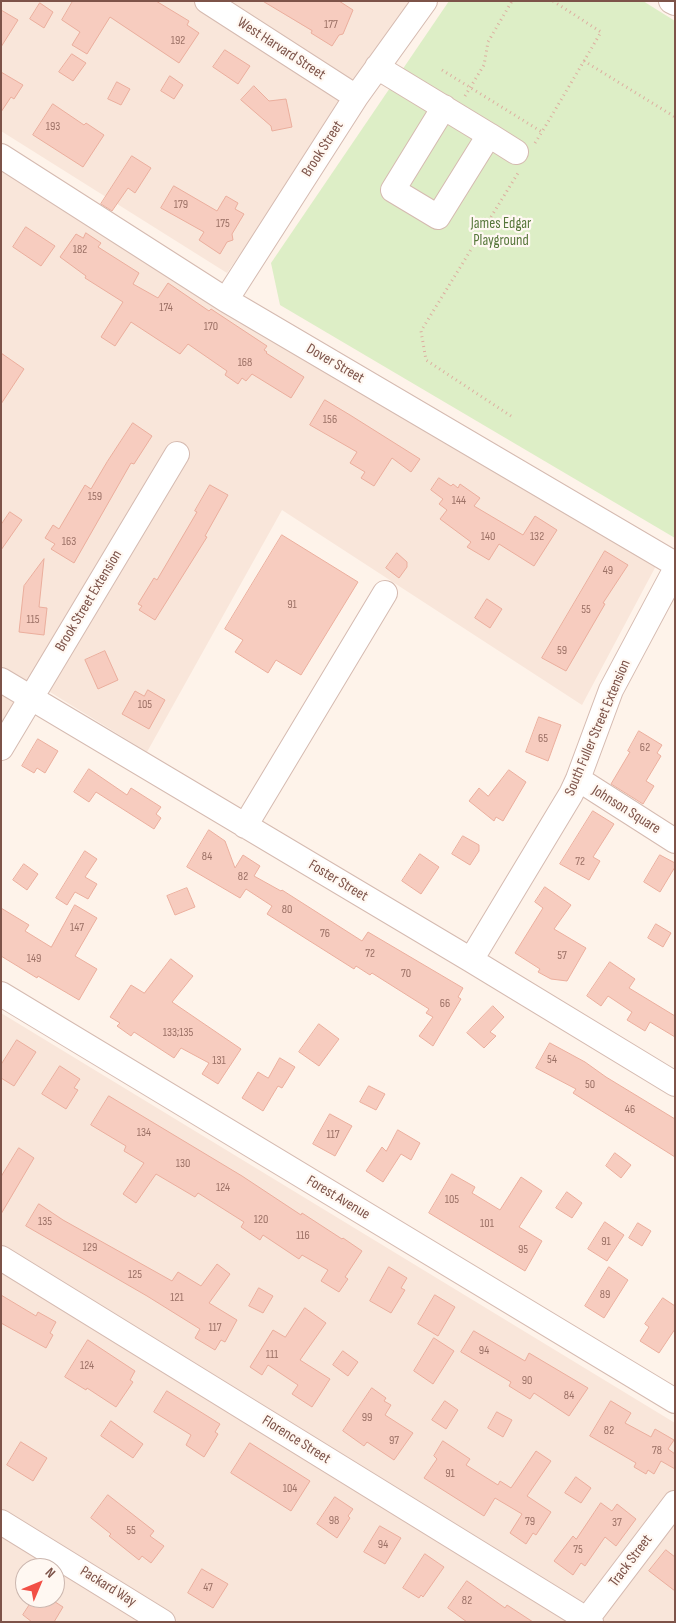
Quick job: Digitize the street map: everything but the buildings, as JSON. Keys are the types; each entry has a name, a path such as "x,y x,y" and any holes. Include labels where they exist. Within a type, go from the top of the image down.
{"street":[{"name":"West Harvard Street","path":"206,1 356,98"},
{"name":"Brook Street","path":"226,300 356,98 425,1"},
{"path":"671,1 675,4"},
{"path":"377,67 523,156"},
{"path":"444,107 393,190 438,217 488,135"},
{"name":"Dover Street","path":"1,156 226,300 675,564"},
{"name":"Brook Street Extension","path":"1,748 177,454"},
{"name":"South Fuller Street Extension","path":"471,960 563,808 578,779 611,690 675,570"},
{"path":"246,826 385,593"},
{"name":"Foster Street","path":"1,680 675,1084"},
{"name":"Johnson Square","path":"578,779 675,841"},
{"name":"Forest Avenue","path":"1,994 675,1401"},
{"name":"Florence Street","path":"1,1258 589,1620"},
{"name":"Track Street","path":"589,1620 675,1503"},
{"name":"Packard Way","path":"1,1522 162,1622"}],"path":[{"path":"470,88 484,65 488,42 512,1"},
{"path":"512,416 426,360 421,331 523,156 542,132 601,32 553,1"},
{"path":"584,61 675,117"},
{"path":"442,70 542,132"}],"shaded area":[{"path":"1,1 417,1 227,273 1,131"},
{"path":"1,169 657,564 582,705 282,510 147,752 29,679 1,724"},
{"path":"1,1013 675,1423 675,1622 1,1622"}],"green space":[{"name":"James Edgar Playground","path":"449,1 643,1 675,21 675,538 280,305 271,263"}]}
